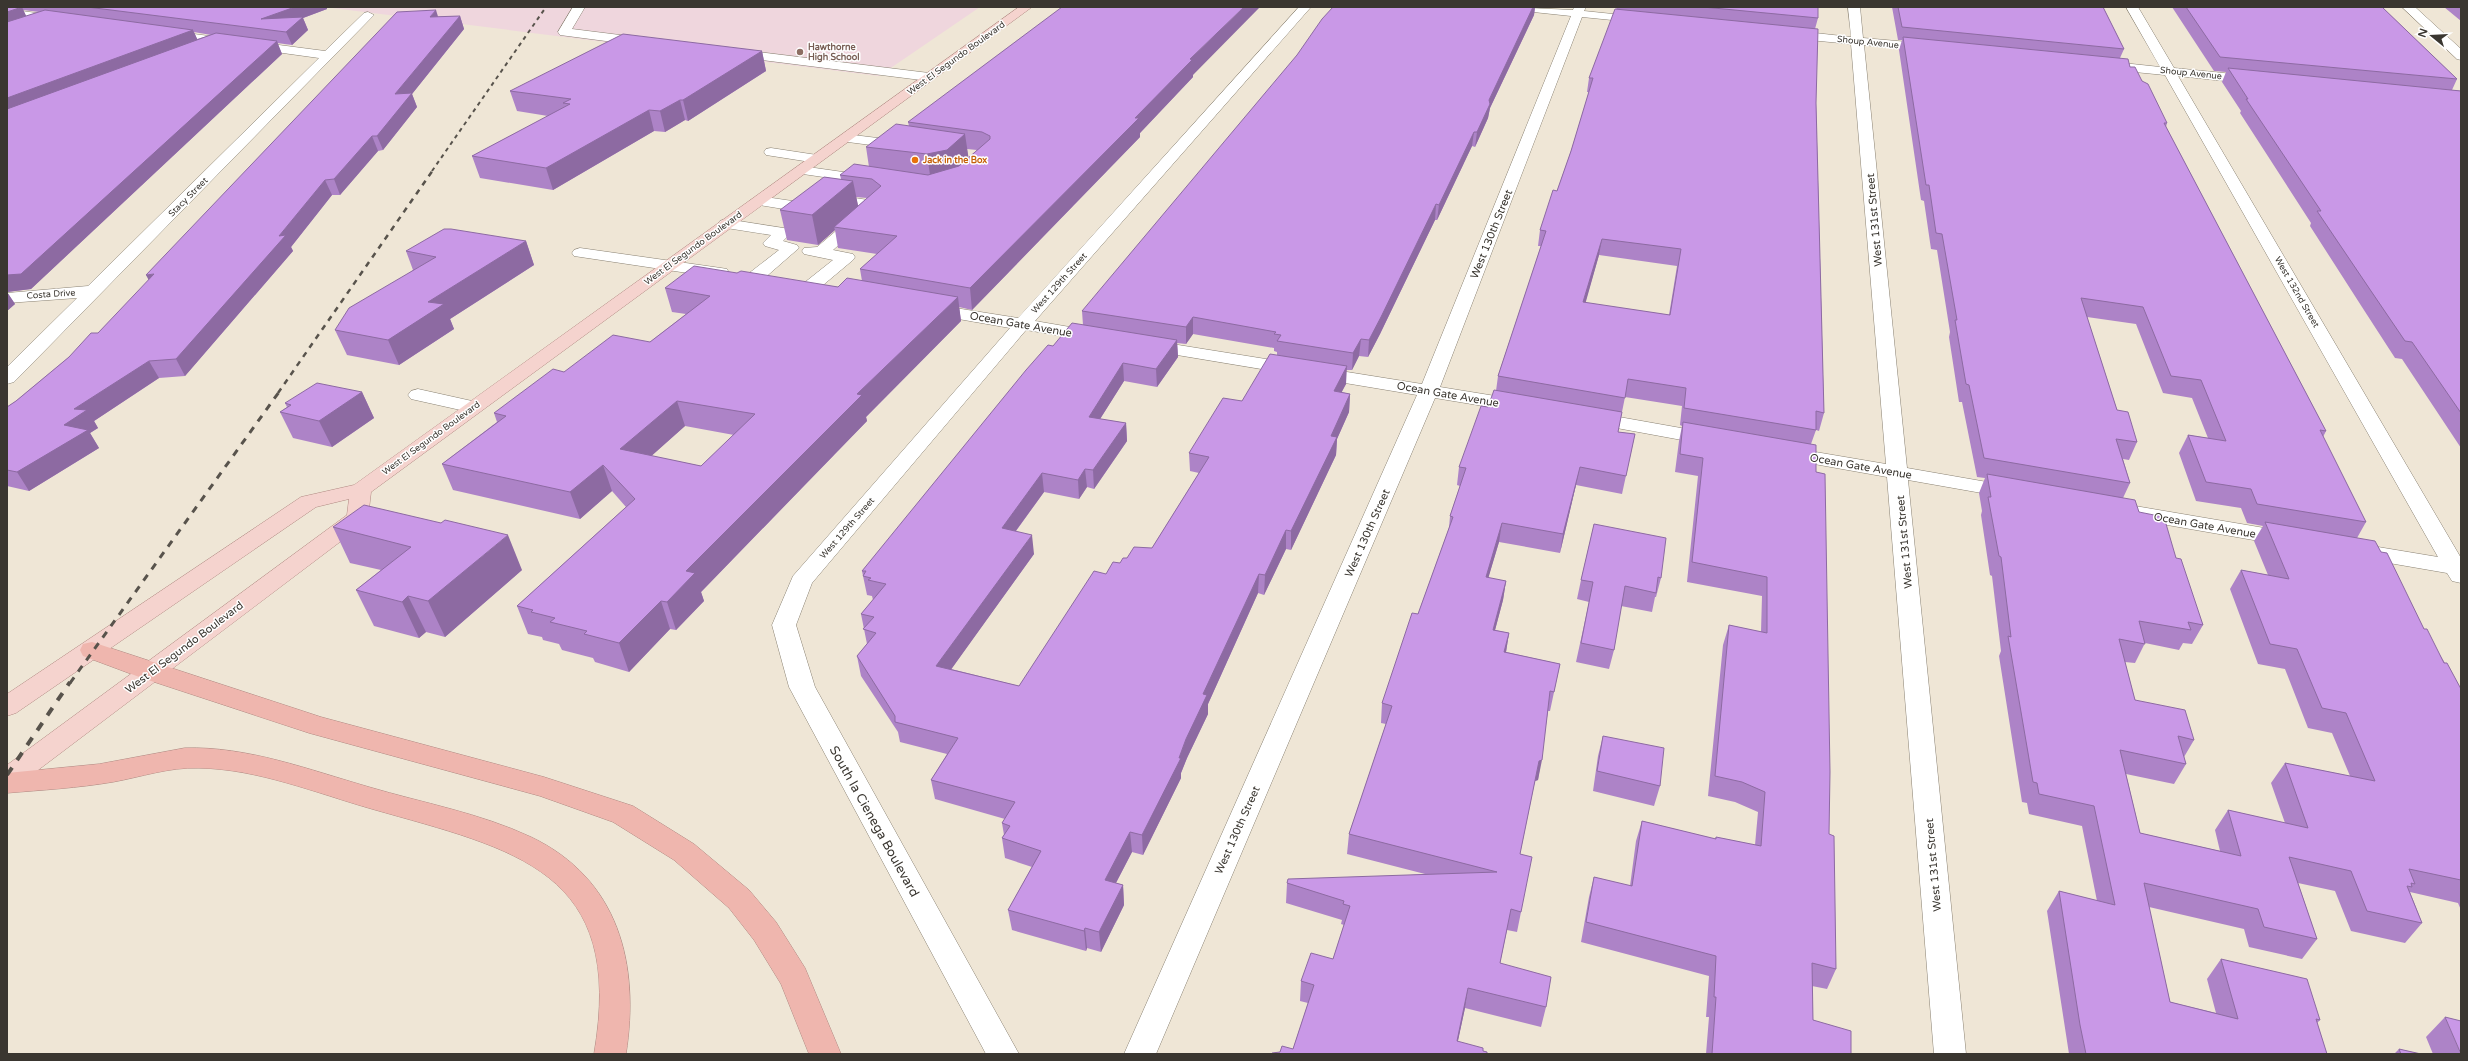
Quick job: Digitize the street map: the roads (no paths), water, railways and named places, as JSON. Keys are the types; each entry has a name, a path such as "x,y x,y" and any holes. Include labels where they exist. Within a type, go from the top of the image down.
{"highway":[{"path":"92,650 151,672 318,726 544,787 623,814 684,852 739,899 765,931 794,978 825,1054"},
{"path":"7,783 110,772 196,758 220,760 280,771 473,828 513,843 539,855 559,870 583,894 601,923 612,966 615,1028 610,1054"}],"main road":[{"name":"West El Segundo Boulevard","path":"7,707 309,502 361,490 1026,7"},
{"name":"West El Segundo Boulevard","path":"7,779 357,518 361,490"}],"street":[{"path":"580,7 564,32 656,43"},
{"name":"West 129th Street","path":"801,581 1022,325 1305,7"},
{"path":"1514,7 1579,10 1655,21"},
{"name":"West 131st Street","path":"1854,7 1898,472 1950,1054"},
{"name":"West 132nd Street","path":"2132,7 2459,571"},
{"path":"2408,7 2461,56"},
{"name":"West 130th Street","path":"1140,1054 1429,390 1579,10"},
{"path":"7,12 74,21"},
{"name":"Stacy Street","path":"7,378 368,15"},
{"path":"22,28 52,18"},
{"path":"151,31 328,55"},
{"name":"Shoup Avenue","path":"1772,32 1943,49"},
{"path":"198,49 220,40"},
{"path":"718,51 924,81"},
{"name":"Shoup Avenue","path":"2091,64 2264,81"},
{"path":"876,80 924,81"},
{"path":"845,138 919,147"},
{"path":"851,177 895,144"},
{"path":"771,152 817,159"},
{"path":"801,170 888,182"},
{"path":"810,287 847,257 820,253 791,248 771,243 826,199 875,206 820,253"},
{"path":"758,201 813,209"},
{"path":"726,224 784,232"},
{"path":"754,278 791,248"},
{"path":"580,253 670,265 834,292"},
{"name":"Costa Drive","path":"7,298 95,291"},
{"name":"Ocean Gate Avenue","path":"912,305 1022,325 1108,338"},
{"name":"Ocean Gate Avenue","path":"1131,342 1538,409"},
{"path":"418,395 474,407"},
{"path":"1570,415 1726,442"},
{"name":"Ocean Gate Avenue","path":"1765,449 2031,495"},
{"name":"Ocean Gate Avenue","path":"2117,510 2306,542"},
{"path":"2345,548 2459,571"},
{"name":"South la Cienega Boulevard","path":"801,581 784,625 802,687 1003,1054"}],"railway":[{"path":"432,171 546,7"},
{"path":"278,393 433,170"},
{"path":"70,683 279,392"},
{"path":"7,775 70,682"}],"place":[{"name":"Hawthorne High School","path":"800,52"},
{"name":"Jack in the Box","path":"915,160"}]}
